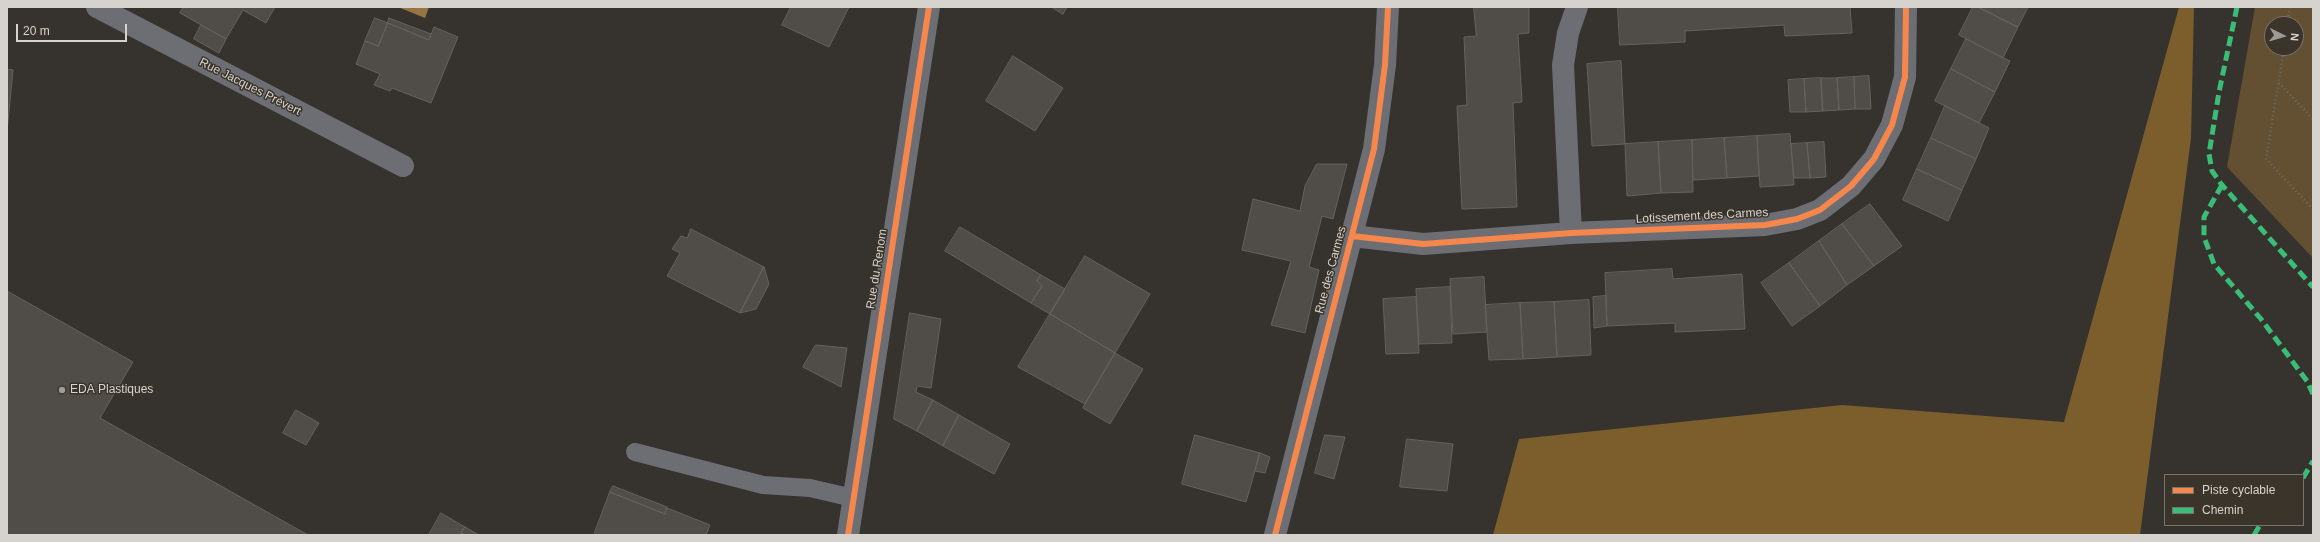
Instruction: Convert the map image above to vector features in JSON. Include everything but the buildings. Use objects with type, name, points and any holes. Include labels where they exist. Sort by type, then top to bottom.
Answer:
[{"type":"street","name":"Rue Jacques Prévert","points":[[97,7],[403,166]]},
{"type":"street","name":"Rue du Renom","points":[[848,535],[929,7]]},
{"type":"street","name":"Rue des Carmes","points":[[1275,535],[1374,149],[1385,65],[1388,7]]},
{"type":"street","points":[[1571,233],[1563,65],[1568,33],[1577,7]]},
{"type":"street","name":"Lotissement des Carmes","points":[[1352,236],[1423,244],[1571,233],[1765,225],[1797,219],[1820,210],[1856,181],[1874,159],[1892,125],[1905,77],[1906,7]]},
{"type":"lane","points":[[635,452],[763,485],[810,488],[853,498]]},
{"type":"path","points":[[2283,56],[2266,159],[2313,209]]},
{"type":"path","points":[[2279,82],[2313,119]]},
{"type":"shaded area","points":[[398,7],[429,7],[425,18]]},
{"type":"shaded area","points":[[2179,7],[2194,7],[2191,138],[2140,535],[1493,535],[1519,439],[1842,405],[2064,422]]},
{"type":"shaded area","points":[[2255,7],[2313,7],[2313,258],[2227,167]]},
{"type":"marked path","points":[[2237,7],[2219,92],[2209,154],[2212,171],[2222,185],[2313,287]]},
{"type":"marked path","points":[[2222,185],[2204,217],[2204,237],[2214,264],[2261,319],[2307,381],[2313,394]]},
{"type":"marked path","points":[[2304,476],[2313,461]]},
{"type":"marked path","points":[[2254,535],[2259,526]]},
{"type":"cycle path","points":[[848,535],[929,7]]},
{"type":"cycle path","points":[[1275,535],[1374,149],[1385,65],[1388,7]]},
{"type":"cycle path","points":[[1352,236],[1423,244],[1571,233],[1765,225],[1797,219],[1820,210],[1851,186],[1874,159],[1892,125],[1905,77],[1906,7]]},
{"type":"place","name":"EDA Plastiques","points":[[62,390]]}]
